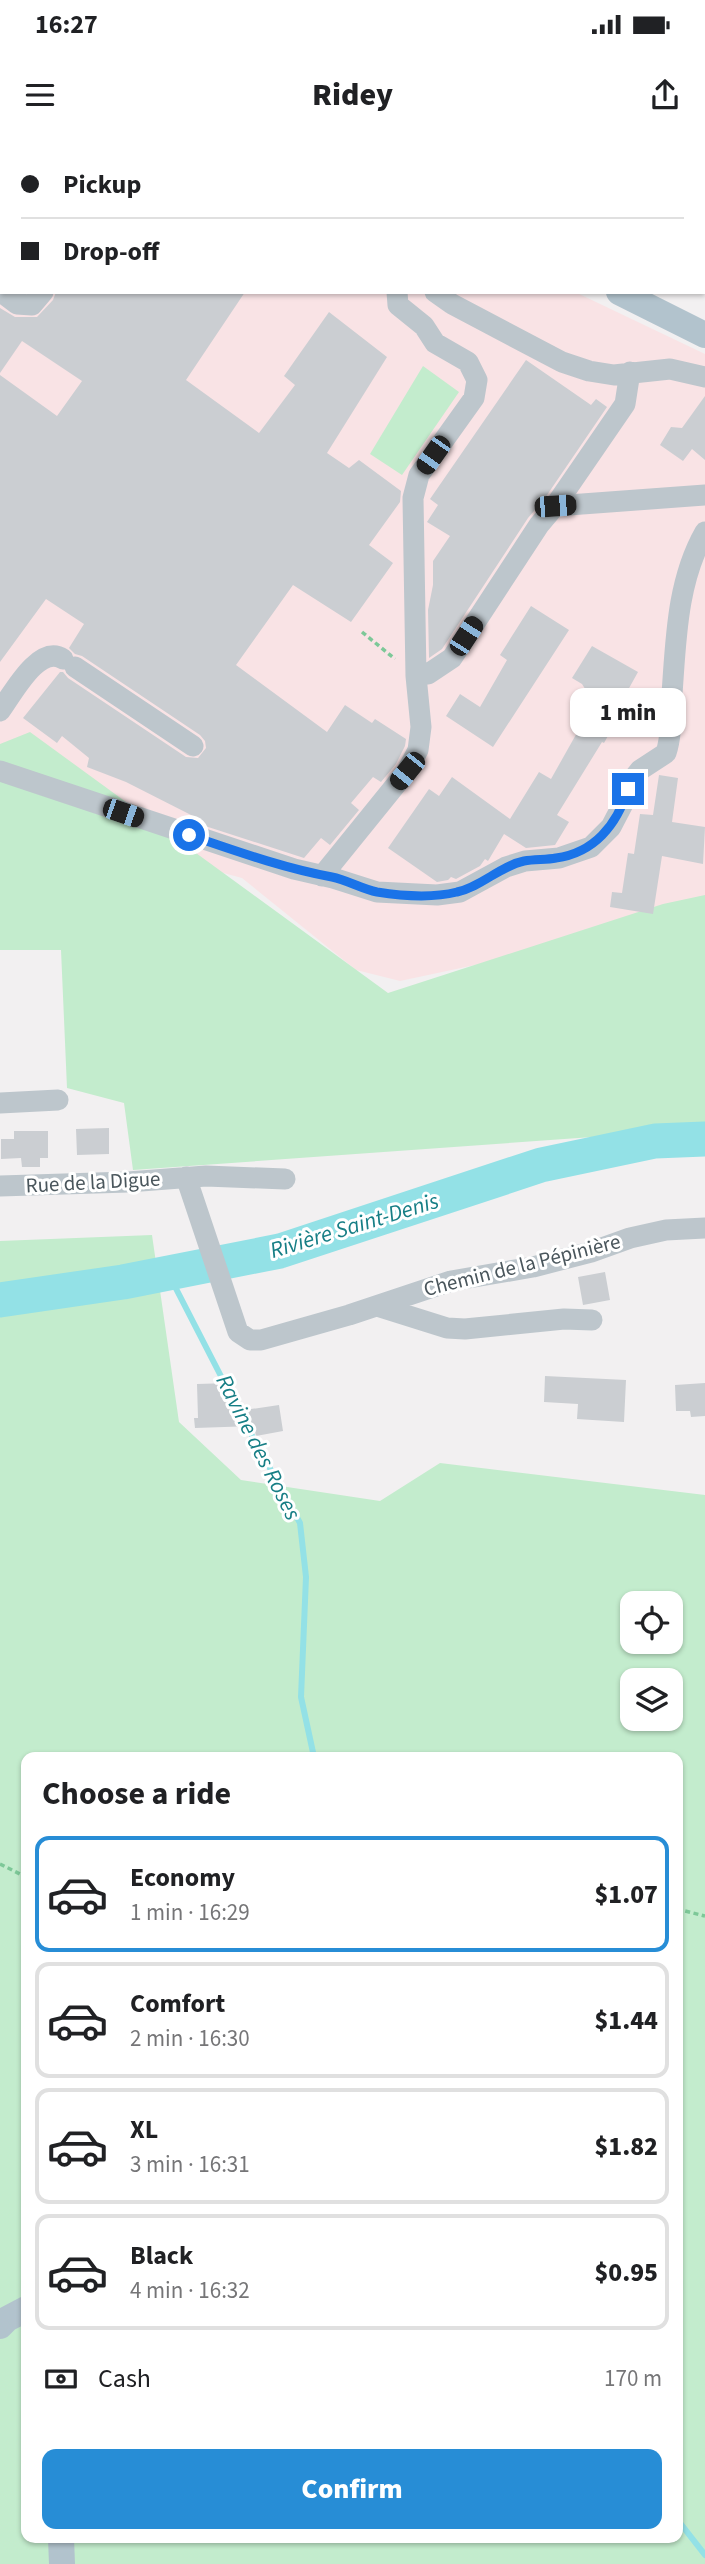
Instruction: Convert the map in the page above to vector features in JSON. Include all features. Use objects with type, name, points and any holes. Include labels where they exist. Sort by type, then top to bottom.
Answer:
[{"type":"main road","points":[[623,294],[705,335]]},
{"type":"main road","points":[[0,2326],[21,2312]]},
{"type":"main road","points":[[61,2543],[62,2564]]},
{"type":"street","points":[[4,294],[17,304],[32,305],[41,294]]},
{"type":"street","points":[[322,876],[407,771],[418,750],[421,727],[416,676],[414,498],[419,475],[474,397],[477,380],[468,362],[436,342],[424,326],[398,305],[397,294]]},
{"type":"street","points":[[438,294],[562,362],[589,372],[614,374],[670,369],[705,377]]},
{"type":"street","points":[[416,676],[428,674],[452,658],[539,525],[625,404],[629,372]]},
{"type":"street","points":[[555,506],[705,495]]},
{"type":"street","points":[[0,771],[211,843],[377,892],[437,895],[460,892],[506,867],[525,861],[559,858],[591,847],[611,827],[632,780],[640,770],[662,757],[667,748],[678,620],[687,573],[705,532]]},
{"type":"street","points":[[0,711],[33,665],[48,655],[57,655],[193,746]]},
{"type":"street","points":[[0,1103],[58,1100]]},
{"type":"street","name":"Rue de la Digue","points":[[0,1186],[285,1179]]},
{"type":"street","name":"Rue de la Digue","points":[[188,1182],[233,1317]]},
{"type":"street","name":"Chemin de la Pépinière","points":[[233,1317],[242,1337],[261,1340],[452,1281],[533,1267],[666,1230],[705,1228]]},
{"type":"street","points":[[377,1306],[447,1328],[465,1329],[564,1319],[592,1320]]},
{"type":"path","points":[[362,632],[416,676]]},
{"type":"path","points":[[0,1864],[21,1874]]},
{"type":"path","points":[[683,1910],[705,1916]]},
{"type":"shaded area","points":[[0,294],[579,294],[705,354],[705,916],[400,981],[356,970],[242,878],[0,813]]},
{"type":"green space","points":[[423,366],[459,392],[402,475],[370,454]]},
{"type":"green space","points":[[30,732],[388,993],[663,904],[705,895],[705,1129],[133,1170],[124,1103],[67,1088],[61,950],[0,950],[0,744]]},
{"type":"green space","points":[[152,1235],[179,1422],[241,1480],[380,1501],[440,1463],[705,1495],[705,2564],[0,2564],[0,1241]]},
{"type":"building","points":[[55,294],[244,294],[186,380],[259,433],[295,385],[284,376],[329,312],[387,357],[327,453],[349,468],[359,460],[401,491],[400,502],[369,545],[393,563],[351,622],[293,585],[236,665],[327,732],[345,705],[372,723],[375,719],[406,739],[396,764],[381,782],[373,777],[351,803],[359,810],[330,845],[321,838],[304,858],[202,825],[193,816],[126,782],[87,767],[89,758],[62,736],[57,743],[23,718],[60,672],[63,672],[186,757],[198,758],[206,748],[200,735],[82,656],[75,654],[69,648],[84,624],[46,599],[0,662],[0,375],[57,416],[82,381],[22,341],[0,373],[0,308],[15,317],[37,317]]},
{"type":"building","points":[[526,360],[591,405],[596,399],[607,407],[545,498],[528,518],[442,649],[429,658],[428,610],[433,585],[433,561],[450,536],[427,522],[438,505],[430,499]]},
{"type":"building","points":[[705,396],[705,460],[692,449],[683,461],[660,445],[671,427],[682,428]]},
{"type":"building","points":[[531,606],[569,630],[493,747],[446,716],[460,694],[480,707],[507,660],[500,655]]},
{"type":"building","points":[[592,646],[638,672],[623,699],[627,702],[604,743],[602,742],[557,815],[569,822],[555,845],[526,848],[504,834],[488,861],[485,859],[480,866],[456,879],[451,877],[437,882],[388,848],[429,789],[439,796],[452,777],[510,819],[539,772],[551,779],[578,731],[571,726],[589,695],[582,684],[572,678]]},
{"type":"building","points":[[659,775],[678,778],[672,822],[705,827],[703,864],[662,856],[653,914],[610,907],[612,892],[622,893],[628,853],[634,854],[640,814],[653,815]]},
{"type":"building","points":[[109,1128],[109,1154],[77,1155],[76,1129]]},
{"type":"building","points":[[14,1131],[48,1131],[48,1158],[40,1158],[40,1167],[22,1167],[21,1158],[1,1159],[1,1139],[14,1139]]},
{"type":"building","points":[[605,1272],[610,1300],[583,1305],[578,1277]]},
{"type":"building","points":[[545,1376],[626,1380],[624,1422],[577,1419],[578,1404],[544,1402]]},
{"type":"building","points":[[230,1383],[231,1412],[279,1405],[283,1431],[256,1436],[254,1426],[195,1428],[194,1418],[198,1418],[197,1384]]},
{"type":"building","points":[[705,1383],[705,1416],[691,1417],[690,1411],[676,1411],[675,1385]]},
{"type":"waterway","name":"Rivière Saint-Denis","points":[[0,1300],[123,1282],[280,1251],[541,1165],[655,1141],[705,1139]]},
{"type":"waterway","name":"Ravine des Roses","points":[[168,1273],[300,1523],[306,1577],[301,1697],[313,1752]]},
{"type":"waterway","name":"Ravine des Roses","points":[[683,2527],[705,2555]]},
{"type":"route","points":[[189,835],[377,892],[437,895],[460,892],[506,867],[525,861],[559,858],[591,847],[611,827],[628,789]]}]
